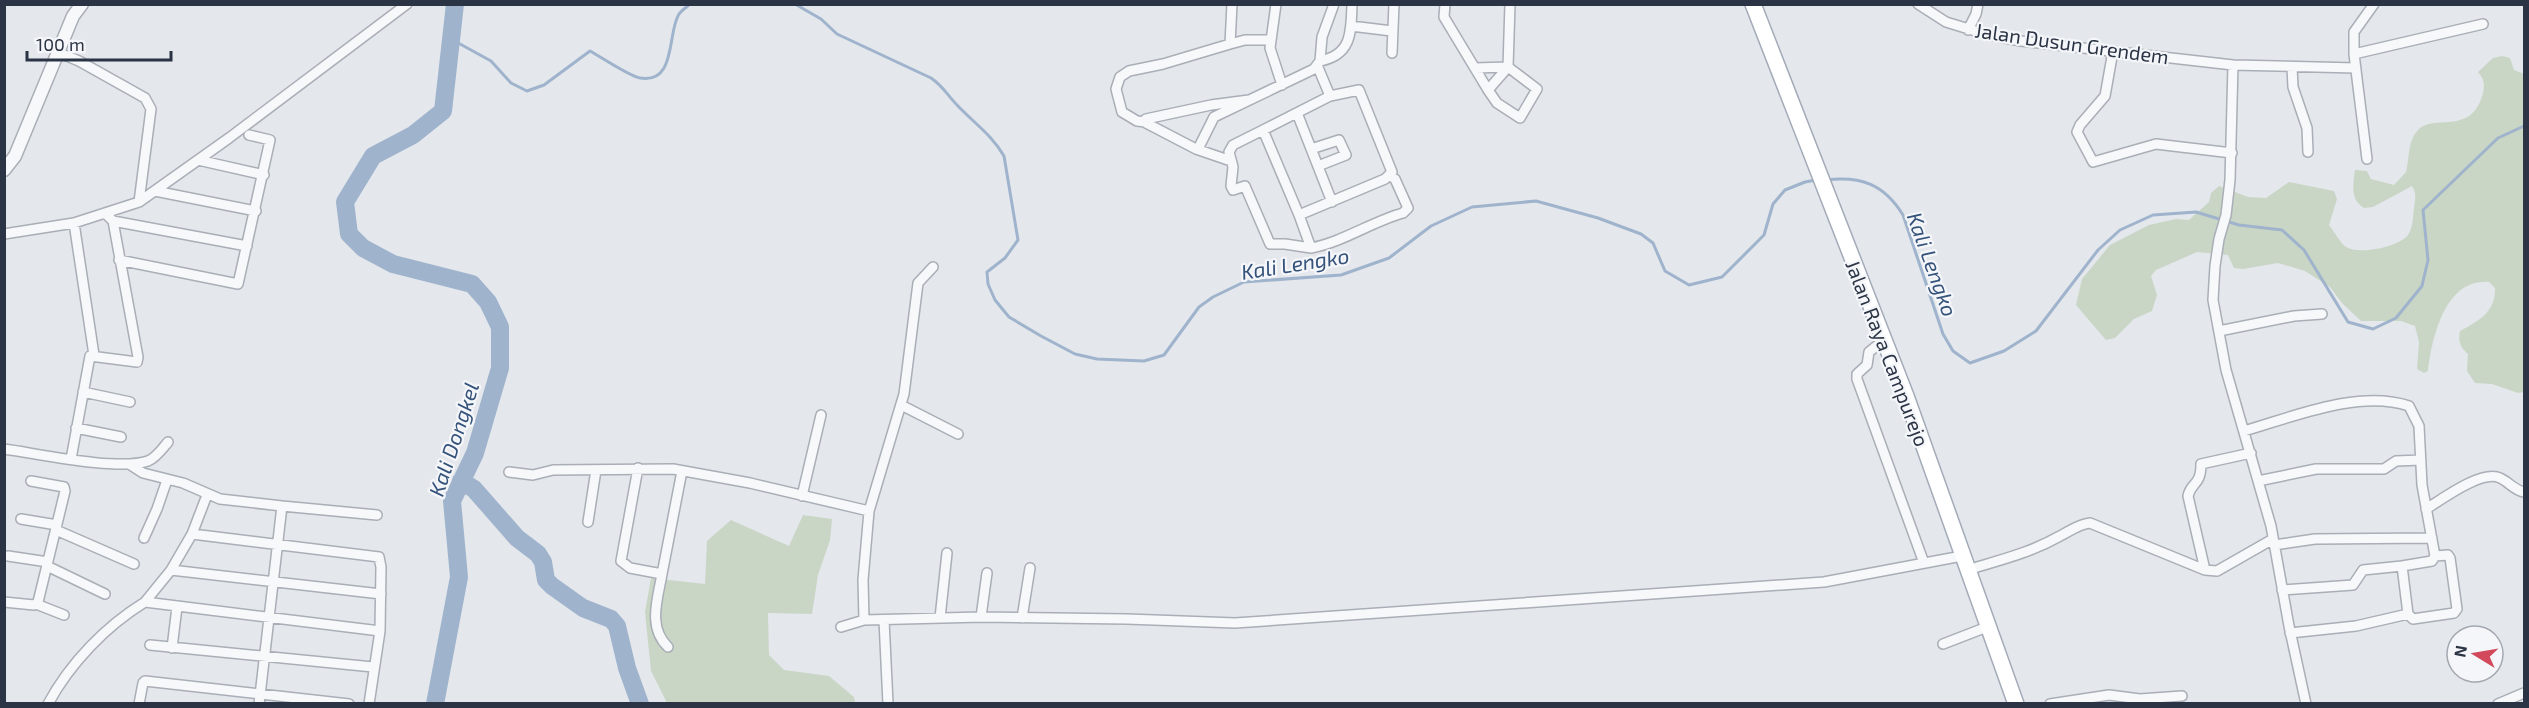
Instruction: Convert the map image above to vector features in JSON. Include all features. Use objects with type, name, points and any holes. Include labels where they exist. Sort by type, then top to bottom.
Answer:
[{"type":"main road","name":"Jalan Raya Campurejo","points":[[1753,4],[1906,396],[2016,704]]},
{"type":"street","points":[[5,170],[15,156],[57,51],[73,16],[82,4]]},
{"type":"street","points":[[4,234],[74,223],[139,202],[407,4]]},
{"type":"street","points":[[1230,44],[1232,4]]},
{"type":"street","points":[[1276,4],[1270,48],[1282,85]]},
{"type":"street","points":[[1274,23],[1282,4]]},
{"type":"street","points":[[1330,96],[1318,63],[1322,37],[1334,4]]},
{"type":"street","points":[[1196,149],[1214,117],[1282,85],[1318,63],[1334,58],[1345,46],[1351,26],[1352,4]]},
{"type":"street","points":[[1392,53],[1394,4]]},
{"type":"street","points":[[1445,4],[1444,18],[1488,90],[1497,102],[1520,118],[1537,89],[1508,67],[1475,68]]},
{"type":"street","points":[[1488,90],[1508,67],[1510,4]]},
{"type":"street","name":"Jalan Dusun Grendem","points":[[1918,4],[1946,22],[1968,30],[2021,41],[2233,65],[2356,68]]},
{"type":"street","points":[[1968,30],[1978,4]]},
{"type":"street","points":[[2367,159],[2354,54],[2354,32],[2374,4]]},
{"type":"street","points":[[2354,54],[2483,24]]},
{"type":"street","points":[[1351,26],[1392,31]]},
{"type":"street","points":[[1232,164],[1196,149],[1122,112],[1116,89],[1120,77],[1128,71],[1163,64],[1245,40],[1271,40]]},
{"type":"street","points":[[57,51],[113,79],[145,98],[149,104],[151,109],[139,202]]},
{"type":"street","points":[[2113,51],[2105,96],[2080,125],[2077,132],[2093,162],[2100,162],[2142,146],[2156,144],[2232,153]]},
{"type":"street","points":[[2233,65],[2232,153],[2226,215],[2215,266],[2213,300],[2226,370],[2273,542],[2306,704]]},
{"type":"street","points":[[2292,67],[2293,87],[2307,128],[2308,152]]},
{"type":"street","points":[[1359,90],[1392,172],[1390,176],[1395,179],[1406,201],[1408,208],[1403,213],[1345,235],[1334,242],[1311,248],[1270,244],[1245,186],[1232,164],[1229,152],[1233,145],[1330,96],[1359,90]]},
{"type":"street","points":[[1146,122],[1146,119],[1249,100]]},
{"type":"street","points":[[1198,108],[1214,117]]},
{"type":"street","points":[[1297,113],[1332,202]]},
{"type":"street","points":[[1263,130],[1311,248]]},
{"type":"street","points":[[119,260],[236,284],[240,282],[270,140],[249,135]]},
{"type":"street","points":[[1311,149],[1339,140],[1346,155],[1318,166]]},
{"type":"street","points":[[198,160],[264,175]]},
{"type":"street","points":[[1299,215],[1390,176]]},
{"type":"street","points":[[155,191],[256,211]]},
{"type":"street","points":[[71,459],[90,356],[136,362],[138,357],[112,221],[105,213]]},
{"type":"street","points":[[112,221],[247,246]]},
{"type":"street","points":[[74,223],[94,355]]},
{"type":"street","points":[[864,620],[864,580],[869,511],[905,388],[918,283],[933,267]]},
{"type":"street","points":[[2219,331],[2294,316],[2322,314]]},
{"type":"street","points":[[1884,340],[1869,352],[1867,365],[1857,374],[1857,379],[1924,563]]},
{"type":"street","points":[[83,392],[130,402]]},
{"type":"street","points":[[2244,431],[2317,410],[2355,403],[2386,401],[2409,406],[2419,426],[2426,509],[2435,556],[2432,561],[2363,570],[2353,585],[2282,591]]},
{"type":"street","points":[[901,405],[958,434]]},
{"type":"street","points":[[802,496],[821,415]]},
{"type":"street","points":[[76,428],[121,437]]},
{"type":"street","points":[[4,450],[129,464],[150,460],[168,442]]},
{"type":"street","points":[[2205,570],[2187,496],[2189,491],[2200,479],[2201,464],[2251,456]]},
{"type":"street","points":[[2258,481],[2316,469],[2384,469],[2396,461],[2421,460]]},
{"type":"street","points":[[129,464],[143,473],[200,489],[207,495],[220,499],[377,515]]},
{"type":"street","points":[[509,472],[533,476],[553,470],[638,468],[682,471],[869,511]]},
{"type":"street","points":[[638,468],[621,562],[630,568],[662,574]]},
{"type":"street","points":[[588,522],[596,470]]},
{"type":"street","points":[[668,646],[660,636],[656,622],[662,574],[682,471]]},
{"type":"street","points":[[2426,509],[2468,483],[2484,477],[2499,478],[2524,492]]},
{"type":"street","points":[[144,538],[157,509],[166,480]]},
{"type":"street","points":[[31,481],[65,488],[36,604]]},
{"type":"street","points":[[48,704],[56,689],[86,652],[102,635],[145,602],[171,570],[192,534],[207,495]]},
{"type":"street","points":[[260,699],[282,506]]},
{"type":"street","points":[[21,519],[56,527],[134,564]]},
{"type":"street","points":[[841,627],[864,620],[981,617],[1235,623],[1824,582],[1924,563],[1965,563],[2020,556],[2085,524],[2099,526],[2205,570],[2217,571],[2273,542],[2315,539],[2432,538]]},
{"type":"street","points":[[192,534],[377,555],[381,567],[380,631],[369,704]]},
{"type":"street","points":[[940,618],[947,553]]},
{"type":"street","points":[[2402,566],[2408,614],[2413,619],[2454,613],[2457,609],[2450,558],[2448,555],[2435,556]]},
{"type":"street","points":[[8,556],[47,564],[105,594]]},
{"type":"street","points":[[1022,618],[1030,568]]},
{"type":"street","points":[[171,570],[381,594]]},
{"type":"street","points":[[981,617],[987,573]]},
{"type":"street","points":[[4,602],[36,604],[64,615]]},
{"type":"street","points":[[145,602],[380,631]]},
{"type":"street","points":[[172,648],[177,607]]},
{"type":"street","points":[[2290,633],[2356,626],[2408,614]]},
{"type":"street","points":[[884,620],[888,704]]},
{"type":"street","points":[[1943,644],[1987,627]]},
{"type":"street","points":[[150,645],[374,668]]},
{"type":"street","points":[[139,704],[145,681],[260,699],[349,704]]},
{"type":"street","points":[[2498,704],[2524,693]]},
{"type":"street","points":[[2050,704],[2109,695],[2139,699],[2182,696]]},
{"type":"green space","points":[[2502,56],[2510,58],[2514,70],[2524,74],[2524,392],[2518,393],[2492,384],[2475,383],[2467,371],[2468,354],[2460,344],[2460,331],[2489,310],[2495,296],[2495,288],[2489,282],[2474,283],[2461,290],[2451,300],[2437,327],[2428,371],[2424,373],[2417,369],[2419,342],[2415,326],[2401,321],[2361,321],[2342,303],[2330,287],[2305,271],[2278,263],[2243,269],[2234,268],[2228,255],[2197,252],[2156,270],[2151,276],[2157,295],[2152,311],[2134,319],[2115,338],[2106,340],[2076,305],[2082,279],[2110,245],[2149,225],[2176,219],[2189,220],[2209,202],[2211,193],[2219,186],[2248,197],[2266,198],[2289,182],[2334,191],[2337,199],[2329,225],[2346,247],[2369,250],[2388,246],[2403,239],[2410,232],[2412,222],[2415,192],[2412,186],[2373,207],[2364,208],[2354,196],[2355,170],[2367,171],[2371,179],[2394,185],[2406,172],[2412,139],[2419,129],[2434,123],[2453,122],[2471,115],[2478,106],[2484,90],[2483,79],[2478,72],[2493,58]]},
{"type":"green space","points":[[803,515],[832,519],[830,540],[818,575],[812,614],[768,613],[769,655],[784,670],[829,676],[854,697],[855,703],[667,703],[651,671],[645,612],[651,578],[705,584],[707,541],[731,520],[789,546]]},
{"type":"waterway","name":"Kali Dongkel","points":[[435,704],[459,577],[452,501],[475,453],[500,368],[500,327],[488,302],[472,284],[393,264],[363,248],[349,234],[345,202],[373,156],[413,135],[443,111],[455,4]]},
{"type":"waterway","name":"Kali Lengko","points":[[451,39],[491,61],[511,83],[527,91],[544,85],[590,51],[635,77],[652,78],[660,73],[665,65],[675,22],[679,14],[690,4]]},
{"type":"waterway","name":"Kali Lengko","points":[[795,4],[821,19],[837,34],[931,78],[994,142],[1004,156],[1018,240],[1005,258],[987,272],[988,284],[995,300],[1009,317],[1041,336],[1075,354],[1097,359],[1144,361],[1164,355],[1199,307],[1213,297],[1244,282],[1341,275],[1389,258],[1431,226],[1472,207],[1536,201],[1598,218],[1641,234],[1653,243],[1665,271],[1689,285],[1722,277],[1764,235],[1773,204],[1785,190],[1816,180]]},
{"type":"waterway","name":"Kali Lengko","points":[[1826,180],[1850,179],[1870,184],[1880,189],[1896,204],[1903,215],[1943,334],[1953,351],[1970,363],[2004,351],[2036,331],[2098,250],[2120,230],[2153,215],[2196,212],[2239,225],[2282,230],[2304,250],[2348,322],[2373,329],[2396,318],[2422,286],[2428,260],[2423,210],[2498,138],[2524,126]]},
{"type":"waterway","points":[[461,481],[474,489],[517,538],[538,554],[543,562],[546,580],[552,586],[583,608],[611,619],[617,626],[627,668],[640,704]]}]
